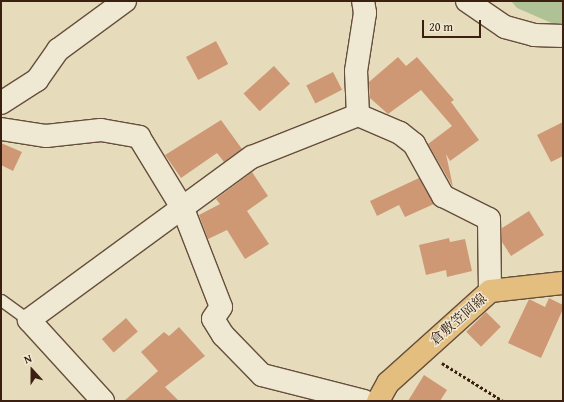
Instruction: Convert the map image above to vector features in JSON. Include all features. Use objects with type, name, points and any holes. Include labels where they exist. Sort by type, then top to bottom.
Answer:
[{"type":"main road","name":"倉敷笠岡線","points":[[378,401],[388,383],[490,291],[563,283]]},
{"type":"street","points":[[1,104],[37,80],[58,50],[125,1]]},
{"type":"street","points":[[358,115],[356,71],[365,13],[363,1]]},
{"type":"street","points":[[467,1],[505,26],[534,35],[563,36]]},
{"type":"street","points":[[103,401],[29,320],[80,279],[183,209],[252,157],[358,115],[400,133],[414,144],[443,196],[489,219],[490,291]]},
{"type":"street","points":[[1,129],[46,136],[101,130],[139,137],[183,209],[221,307],[213,319],[223,335],[262,375],[364,401]]},
{"type":"lane","points":[[1,300],[29,320]]},
{"type":"path","points":[[422,352],[503,401]]},
{"type":"green space","points":[[511,1],[563,1],[563,28],[517,8]]},
{"type":"building","points":[[216,41],[228,64],[198,80],[186,57]]},
{"type":"building","points":[[398,57],[406,66],[417,57],[454,100],[451,102],[479,140],[450,161],[446,154],[453,187],[428,144],[452,126],[421,90],[388,114],[370,98],[369,82]]},
{"type":"building","points":[[274,66],[290,84],[260,111],[244,93]]},
{"type":"building","points":[[333,72],[342,90],[315,103],[306,86]]},
{"type":"building","points":[[221,120],[242,149],[224,162],[217,153],[181,178],[165,155]]},
{"type":"building","points":[[563,122],[563,156],[551,162],[537,135]]},
{"type":"building","points":[[1,143],[22,152],[13,171],[1,165]]},
{"type":"building","points":[[252,172],[268,196],[247,211],[269,244],[245,259],[227,230],[208,239],[199,215],[220,204],[216,199]]},
{"type":"building","points":[[419,178],[434,204],[405,217],[399,205],[377,216],[370,201]]},
{"type":"building","points":[[529,211],[544,235],[511,256],[502,242],[502,228]]},
{"type":"building","points":[[449,238],[450,242],[465,239],[472,271],[447,277],[446,270],[426,275],[419,245]]},
{"type":"building","points":[[549,298],[563,305],[563,309],[541,358],[508,343],[529,299],[545,307]]},
{"type":"building","points":[[486,312],[501,327],[481,347],[466,332]]},
{"type":"building","points":[[126,318],[138,332],[114,353],[102,339]]},
{"type":"building","points":[[179,327],[205,356],[165,387],[179,401],[124,401],[158,371],[141,352],[164,332],[169,336]]},
{"type":"building","points":[[424,375],[447,390],[440,401],[408,401]]}]
